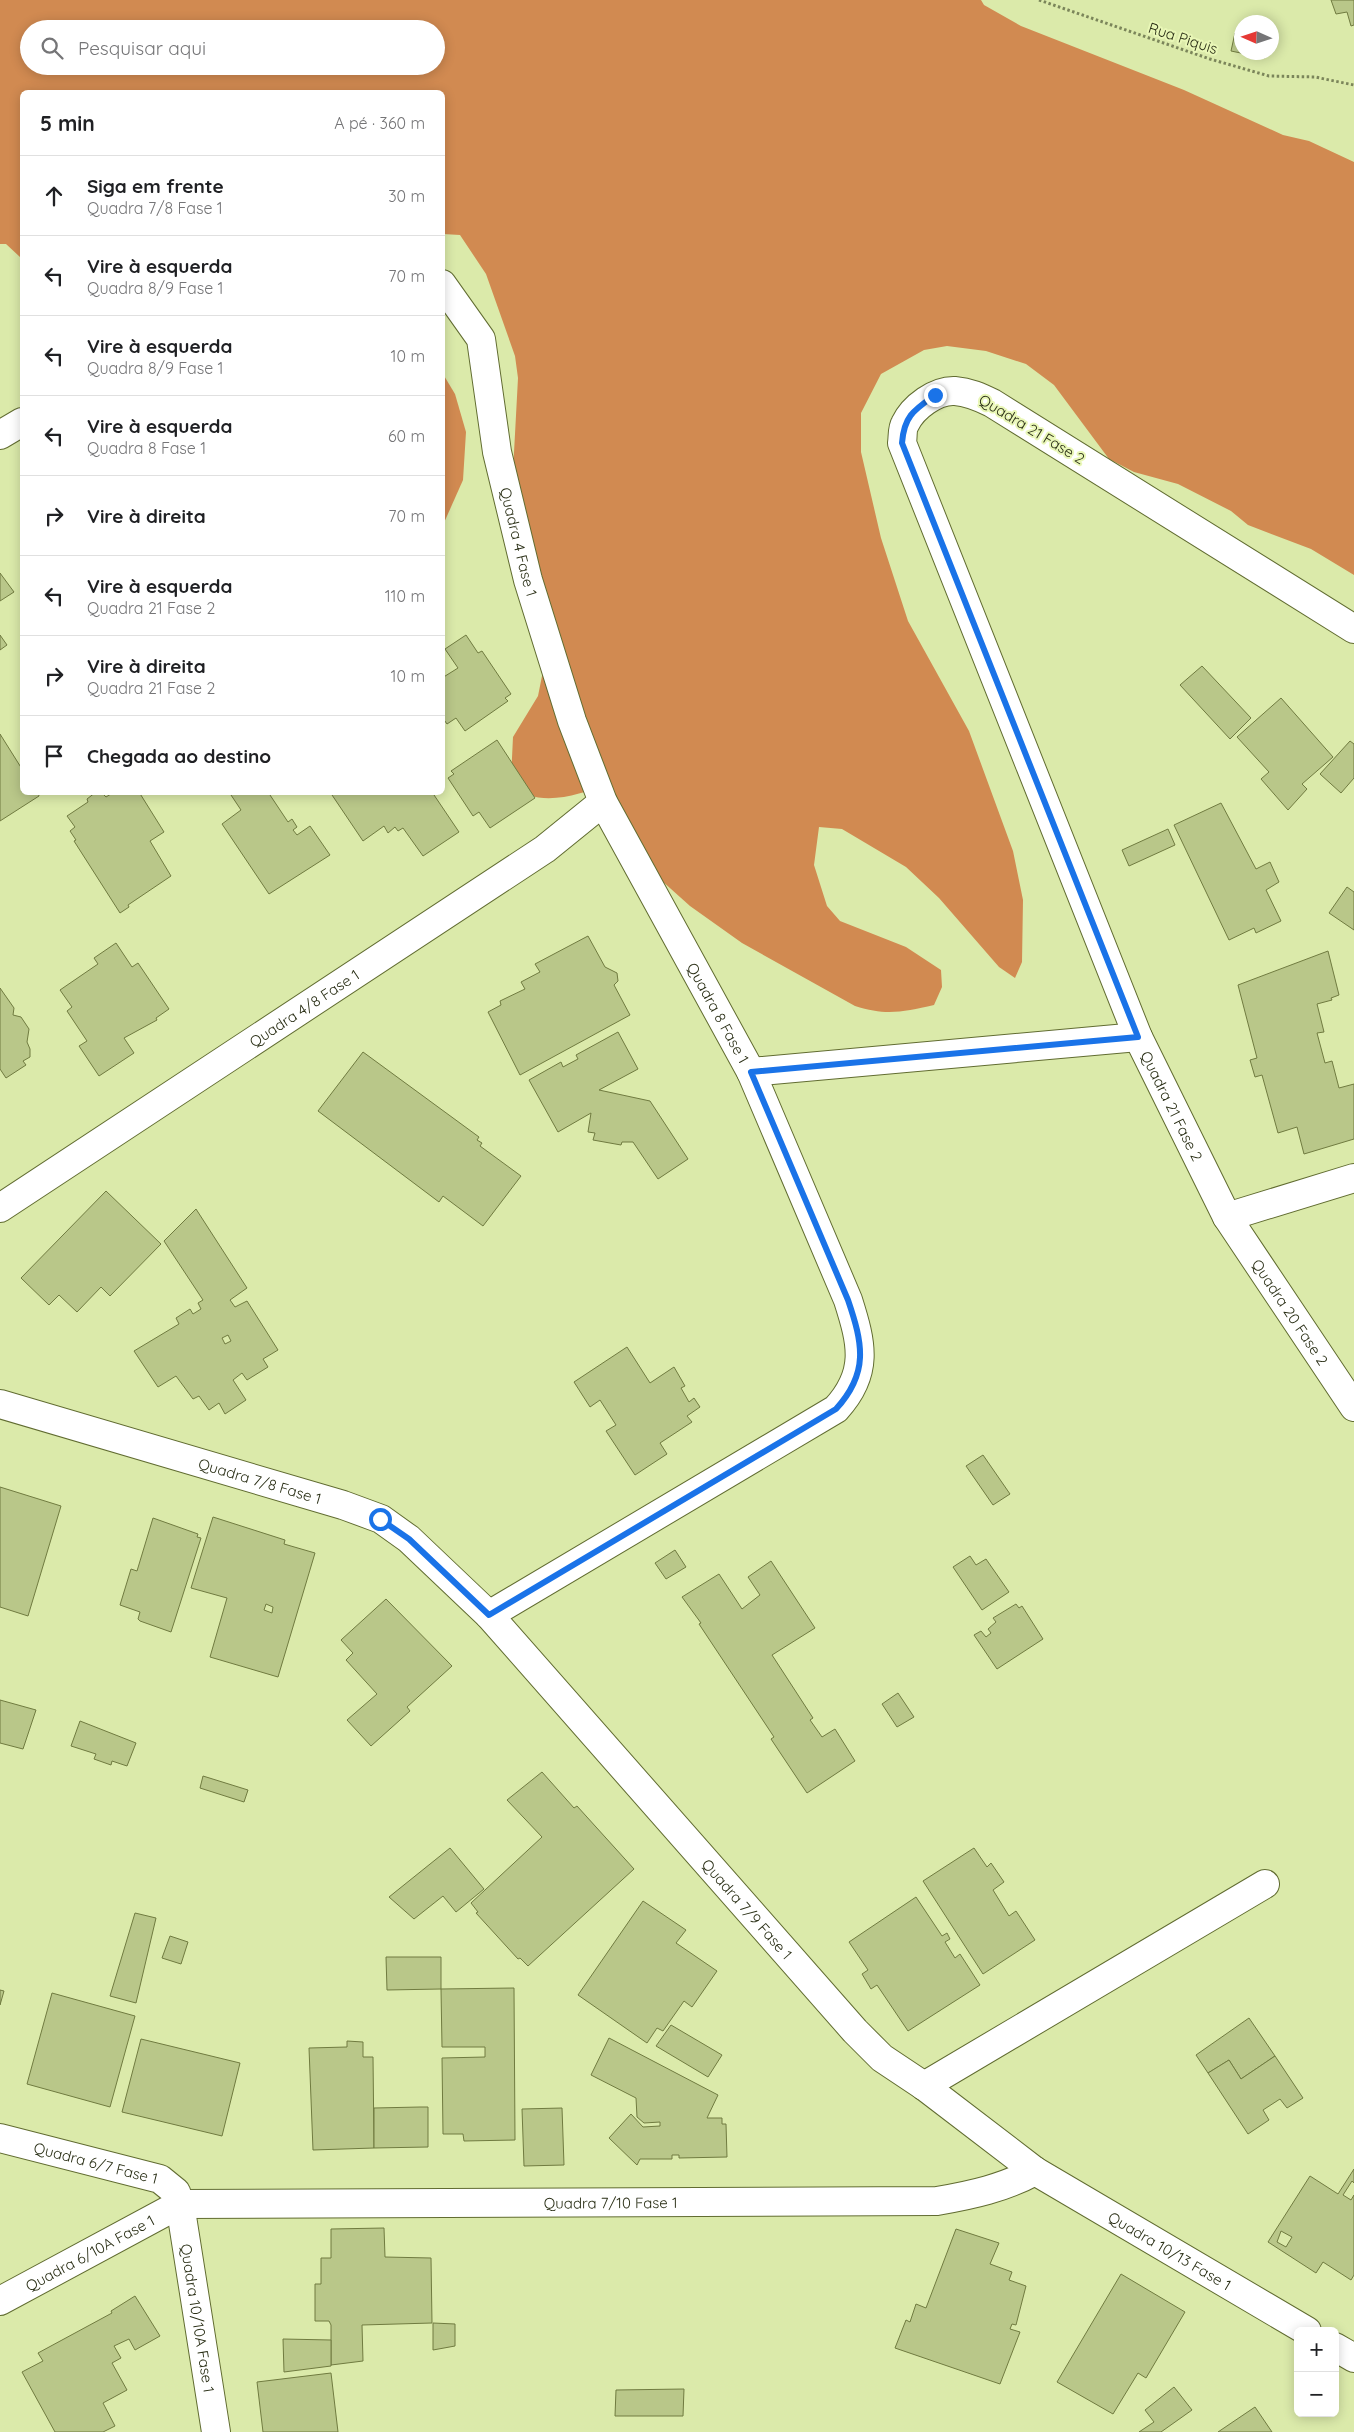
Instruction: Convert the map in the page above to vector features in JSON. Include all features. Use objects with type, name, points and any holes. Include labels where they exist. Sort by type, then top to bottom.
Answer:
[{"type":"street","name":"Quadra 4 Fase 1","points":[[445,288],[481,339],[497,452],[528,580],[572,721],[602,802]]},
{"type":"street","name":"Quadra 21 Fase 2","points":[[1227,1217],[1138,1037],[902,443],[904,425],[918,407],[935,395],[953,391],[973,394],[1009,414],[1354,630]]},
{"type":"street","points":[[0,435],[20,423]]},
{"type":"street","name":"Quadra 8 Fase 1","points":[[489,1615],[836,1409],[849,1395],[860,1372],[860,1336],[848,1300],[751,1072],[602,802]]},
{"type":"street","name":"Quadra 4/8 Fase 1","points":[[0,1208],[545,850],[602,802]]},
{"type":"street","points":[[751,1072],[1138,1037]]},
{"type":"street","points":[[1227,1217],[1354,1178]]},
{"type":"street","name":"Quadra 20 Fase 2","points":[[1227,1217],[1354,1407]]},
{"type":"street","name":"Quadra 7/8 Fase 1","points":[[0,1404],[344,1505],[380,1519],[409,1539],[489,1615]]},
{"type":"street","name":"Quadra 7/9 Fase 1","points":[[489,1615],[855,2031],[882,2058],[924,2086],[1035,2171]]},
{"type":"street","points":[[924,2086],[1265,1884]]},
{"type":"street","name":"Quadra 6/7 Fase 1","points":[[0,2138],[160,2179],[176,2192],[180,2204]]},
{"type":"street","name":"Quadra 7/10 Fase 1","points":[[180,2204],[937,2201],[983,2193],[1016,2182],[1035,2171]]},
{"type":"street","name":"Quadra 10/13 Fase 1","points":[[1035,2171],[1300,2327]]},
{"type":"street","name":"Quadra 6/10A Fase 1","points":[[0,2301],[180,2204]]},
{"type":"street","name":"Quadra 10/10A Fase 1","points":[[180,2204],[216,2432]]},
{"type":"street","points":[[1339,2349],[1354,2358]]},
{"type":"path","name":"Rua Piquis","points":[[1039,0],[1210,60],[1269,76],[1315,77],[1354,85]]},
{"type":"shaded area","points":[[0,0],[981,0],[984,5],[1021,26],[1184,90],[1283,135],[1309,141],[1354,162],[1354,575],[1311,549],[1248,525],[1231,511],[1178,484],[1134,472],[1109,459],[1054,385],[1026,364],[986,351],[947,346],[924,350],[881,374],[861,413],[861,452],[881,538],[908,621],[969,731],[1013,851],[1023,900],[1022,962],[1015,978],[999,967],[939,898],[906,867],[842,829],[819,827],[814,865],[827,906],[840,921],[906,947],[941,970],[942,987],[934,1005],[894,1012],[866,1009],[855,1006],[742,943],[690,906],[623,846],[608,785],[579,794],[548,798],[526,794],[511,779],[513,737],[538,696],[542,676],[545,630],[512,490],[518,378],[515,356],[486,274],[460,235],[445,234],[445,90],[20,90],[20,257],[6,244],[0,244]]},
{"type":"shaded area","points":[[445,377],[455,394],[466,432],[463,480],[445,520]]},
{"type":"building","points":[[1331,0],[1354,0],[1354,25],[1351,26],[1347,12],[1336,14]]},
{"type":"building","points":[[1234,38],[1234,52],[1231,51]]},
{"type":"building","points":[[0,573],[14,592],[0,601]]},
{"type":"building","points":[[0,635],[7,645],[0,650]]},
{"type":"building","points":[[466,635],[478,653],[482,651],[511,694],[505,698],[508,701],[465,731],[456,718],[447,724],[445,721],[445,676],[458,668],[445,649]]},
{"type":"building","points":[[1202,666],[1251,718],[1230,739],[1180,685]]},
{"type":"building","points":[[1281,698],[1333,757],[1302,784],[1307,789],[1288,810],[1261,779],[1269,772],[1237,737]]},
{"type":"building","points":[[0,734],[20,766],[20,795],[39,796],[0,821]]},
{"type":"building","points":[[497,740],[535,798],[490,828],[479,812],[473,816],[448,778],[454,774],[451,771]]},
{"type":"building","points":[[1350,741],[1354,744],[1354,778],[1341,793],[1320,774]]},
{"type":"building","points":[[92,795],[104,795],[106,797],[109,795],[141,795],[164,832],[150,841],[171,876],[128,905],[129,907],[120,913],[74,841],[76,840],[70,831],[75,827],[67,816],[88,802],[87,799]]},
{"type":"building","points":[[231,795],[270,795],[288,822],[292,819],[297,827],[293,830],[297,835],[310,826],[330,855],[269,894],[222,824],[241,810]]},
{"type":"building","points":[[332,795],[434,795],[459,832],[423,856],[403,828],[398,831],[395,827],[388,833],[384,826],[363,841]]},
{"type":"building","points":[[1221,803],[1256,869],[1270,862],[1279,882],[1266,890],[1281,921],[1256,933],[1254,928],[1229,940],[1174,825]]},
{"type":"building","points":[[1168,829],[1175,845],[1129,866],[1122,850]]},
{"type":"building","points":[[1347,887],[1354,892],[1354,930],[1329,913]]},
{"type":"building","points":[[588,936],[605,967],[617,973],[618,981],[614,985],[630,1015],[520,1075],[488,1012],[501,1005],[500,1001],[525,989],[521,982],[540,972],[535,964]]},
{"type":"building","points":[[116,943],[132,967],[138,963],[169,1009],[156,1018],[157,1020],[124,1038],[134,1053],[99,1076],[79,1046],[87,1041],[67,1011],[72,1007],[60,990],[98,964],[94,958]]},
{"type":"building","points":[[1328,951],[1339,995],[1331,998],[1332,1000],[1317,1004],[1324,1032],[1317,1033],[1325,1063],[1332,1061],[1339,1088],[1354,1084],[1354,1139],[1304,1154],[1297,1127],[1278,1133],[1262,1075],[1255,1077],[1250,1060],[1257,1058],[1238,985]]},
{"type":"building","points":[[0,988],[14,1008],[13,1015],[21,1017],[29,1029],[27,1042],[30,1049],[30,1057],[23,1061],[26,1065],[6,1078],[0,1069]]},
{"type":"building","points":[[618,1032],[638,1069],[599,1090],[650,1101],[688,1159],[658,1179],[633,1142],[622,1142],[621,1145],[593,1140],[595,1133],[588,1132],[591,1113],[558,1132],[529,1080],[561,1062],[563,1067],[578,1059],[576,1055]]},
{"type":"building","points":[[363,1052],[479,1137],[477,1140],[482,1143],[480,1146],[521,1176],[483,1226],[443,1196],[439,1202],[318,1111]]},
{"type":"building","points":[[106,1191],[161,1244],[110,1296],[101,1287],[77,1312],[59,1295],[49,1305],[21,1278]]},
{"type":"building","points":[[196,1209],[247,1288],[230,1300],[235,1307],[247,1301],[278,1350],[263,1359],[268,1367],[247,1380],[242,1373],[233,1380],[246,1400],[225,1414],[219,1403],[209,1410],[199,1396],[193,1399],[176,1376],[158,1387],[134,1351],[179,1324],[176,1318],[190,1309],[193,1314],[201,1309],[198,1303],[203,1300],[164,1241]],"holes":[[[228,1335],[231,1341],[225,1344],[222,1338]]]},
{"type":"building","points":[[627,1347],[650,1383],[674,1367],[685,1386],[681,1388],[689,1402],[694,1398],[700,1407],[687,1416],[692,1422],[660,1443],[667,1454],[635,1475],[606,1431],[616,1425],[600,1400],[590,1407],[574,1382]]},
{"type":"building","points":[[983,1455],[1010,1494],[993,1505],[966,1466]]},
{"type":"building","points":[[0,1487],[61,1506],[28,1616],[0,1607]]},
{"type":"building","points":[[213,1517],[285,1540],[284,1544],[315,1553],[278,1677],[210,1657],[227,1598],[191,1588]],"holes":[[[266,1604],[273,1607],[272,1613],[264,1610]]]},
{"type":"building","points":[[153,1518],[198,1534],[197,1537],[201,1538],[171,1632],[140,1621],[138,1619],[140,1612],[120,1605],[131,1569],[137,1571]]},
{"type":"building","points":[[675,1550],[686,1567],[666,1579],[655,1563]]},
{"type":"building","points":[[970,1556],[976,1565],[986,1559],[1009,1592],[982,1610],[953,1567]]},
{"type":"building","points":[[771,1561],[815,1628],[772,1655],[813,1718],[810,1720],[822,1737],[835,1729],[855,1761],[807,1793],[771,1739],[774,1737],[699,1624],[701,1623],[682,1597],[719,1574],[742,1609],[760,1595],[748,1577]]},
{"type":"building","points":[[386,1599],[452,1666],[407,1707],[410,1711],[371,1746],[347,1720],[377,1694],[346,1660],[353,1653],[341,1640]]},
{"type":"building","points":[[1016,1604],[1019,1608],[1022,1606],[1043,1639],[997,1669],[974,1635],[981,1631],[986,1637],[991,1633],[988,1629],[996,1622],[993,1618]]},
{"type":"building","points":[[898,1693],[914,1717],[897,1727],[882,1704]]},
{"type":"building","points":[[0,1700],[36,1710],[23,1749],[0,1743]]},
{"type":"building","points":[[80,1721],[136,1743],[127,1766],[112,1761],[111,1765],[94,1759],[96,1754],[71,1746]]},
{"type":"building","points":[[542,1772],[574,1808],[577,1806],[634,1869],[528,1966],[520,1958],[518,1959],[476,1913],[478,1912],[471,1903],[542,1837],[507,1800]]},
{"type":"building","points":[[203,1776],[248,1790],[244,1802],[200,1788]]},
{"type":"building","points":[[450,1848],[484,1889],[456,1912],[443,1896],[414,1919],[389,1897]]},
{"type":"building","points":[[974,1848],[987,1867],[991,1863],[1004,1882],[993,1890],[1009,1916],[1016,1911],[1035,1940],[983,1974],[923,1881]]},
{"type":"building","points":[[916,1897],[942,1936],[947,1933],[950,1939],[945,1942],[955,1958],[960,1954],[980,1985],[908,2031],[877,1985],[871,1989],[862,1974],[868,1970],[849,1942]]},
{"type":"building","points":[[643,1901],[686,1930],[676,1943],[717,1971],[692,2007],[684,2001],[663,2031],[657,2028],[647,2043],[578,1995]]},
{"type":"building","points":[[135,1913],[156,1918],[136,2003],[110,1996]]},
{"type":"building","points":[[170,1936],[188,1942],[181,1964],[162,1958]]},
{"type":"building","points":[[386,1957],[441,1957],[441,1989],[387,1990]]},
{"type":"building","points":[[514,1988],[515,2140],[464,2141],[463,2134],[443,2134],[442,2058],[485,2057],[485,2047],[442,2047],[441,1989]]},
{"type":"building","points":[[0,1990],[4,1991],[0,2005]]},
{"type":"building","points":[[52,1993],[135,2016],[110,2107],[27,2084]]},
{"type":"building","points":[[1249,2018],[1275,2056],[1241,2079],[1229,2060],[1208,2073],[1196,2055]]},
{"type":"building","points":[[671,2025],[722,2055],[708,2077],[656,2046]]},
{"type":"building","points":[[609,2038],[718,2095],[707,2118],[722,2118],[722,2124],[726,2124],[727,2157],[679,2158],[679,2155],[672,2155],[672,2159],[640,2159],[637,2165],[609,2138],[631,2114],[643,2127],[660,2126],[660,2122],[644,2123],[637,2117],[636,2098],[591,2075]]},
{"type":"building","points":[[141,2039],[240,2063],[222,2136],[122,2112]]},
{"type":"building","points":[[347,2041],[363,2042],[363,2057],[373,2057],[374,2148],[313,2150],[309,2048],[347,2047]]},
{"type":"building","points":[[1275,2056],[1303,2098],[1287,2108],[1280,2099],[1263,2110],[1269,2120],[1248,2134],[1208,2073],[1229,2060],[1241,2079]]},
{"type":"building","points":[[428,2107],[428,2147],[374,2148],[374,2108]]},
{"type":"building","points":[[562,2108],[564,2165],[524,2166],[522,2109]]},
{"type":"building","points":[[1354,2169],[1354,2183],[1352,2181],[1343,2195],[1351,2200],[1354,2195],[1354,2275],[1351,2280],[1323,2262],[1316,2273],[1268,2242],[1310,2176],[1338,2194]],"holes":[[[1281,2231],[1292,2237],[1286,2247],[1277,2242]]]},
{"type":"building","points":[[384,2228],[385,2257],[431,2258],[432,2323],[362,2325],[363,2361],[331,2365],[331,2325],[329,2321],[315,2321],[315,2284],[321,2284],[321,2258],[331,2258],[331,2229]]},
{"type":"building","points":[[956,2229],[999,2243],[990,2264],[1012,2272],[1009,2280],[1026,2286],[1016,2325],[1012,2324],[1010,2329],[1020,2332],[1000,2384],[895,2348],[906,2320],[910,2322],[916,2304],[926,2308]]},
{"type":"building","points":[[1121,2274],[1185,2312],[1146,2378],[1138,2373],[1113,2414],[1057,2382]]},
{"type":"building","points":[[135,2296],[160,2336],[135,2350],[129,2339],[114,2346],[121,2358],[112,2363],[127,2390],[103,2403],[115,2426],[103,2432],[55,2432],[22,2372],[43,2361],[38,2353],[112,2313],[111,2311]]},
{"type":"building","points":[[433,2323],[455,2324],[455,2346],[433,2350]]},
{"type":"building","points":[[283,2339],[331,2340],[331,2366],[284,2372]]},
{"type":"building","points":[[331,2373],[338,2432],[263,2432],[257,2382]]},
{"type":"building","points":[[1174,2387],[1192,2410],[1161,2432],[1139,2432],[1154,2422],[1145,2410]]},
{"type":"building","points":[[684,2389],[683,2416],[615,2416],[616,2390]]},
{"type":"building","points":[[1255,2407],[1272,2432],[1218,2432]]},
{"type":"route","points":[[380,1519],[409,1539],[489,1615],[836,1409],[849,1395],[860,1372],[860,1336],[848,1300],[751,1072],[1138,1037],[902,443],[904,425],[918,407],[935,395]]}]
